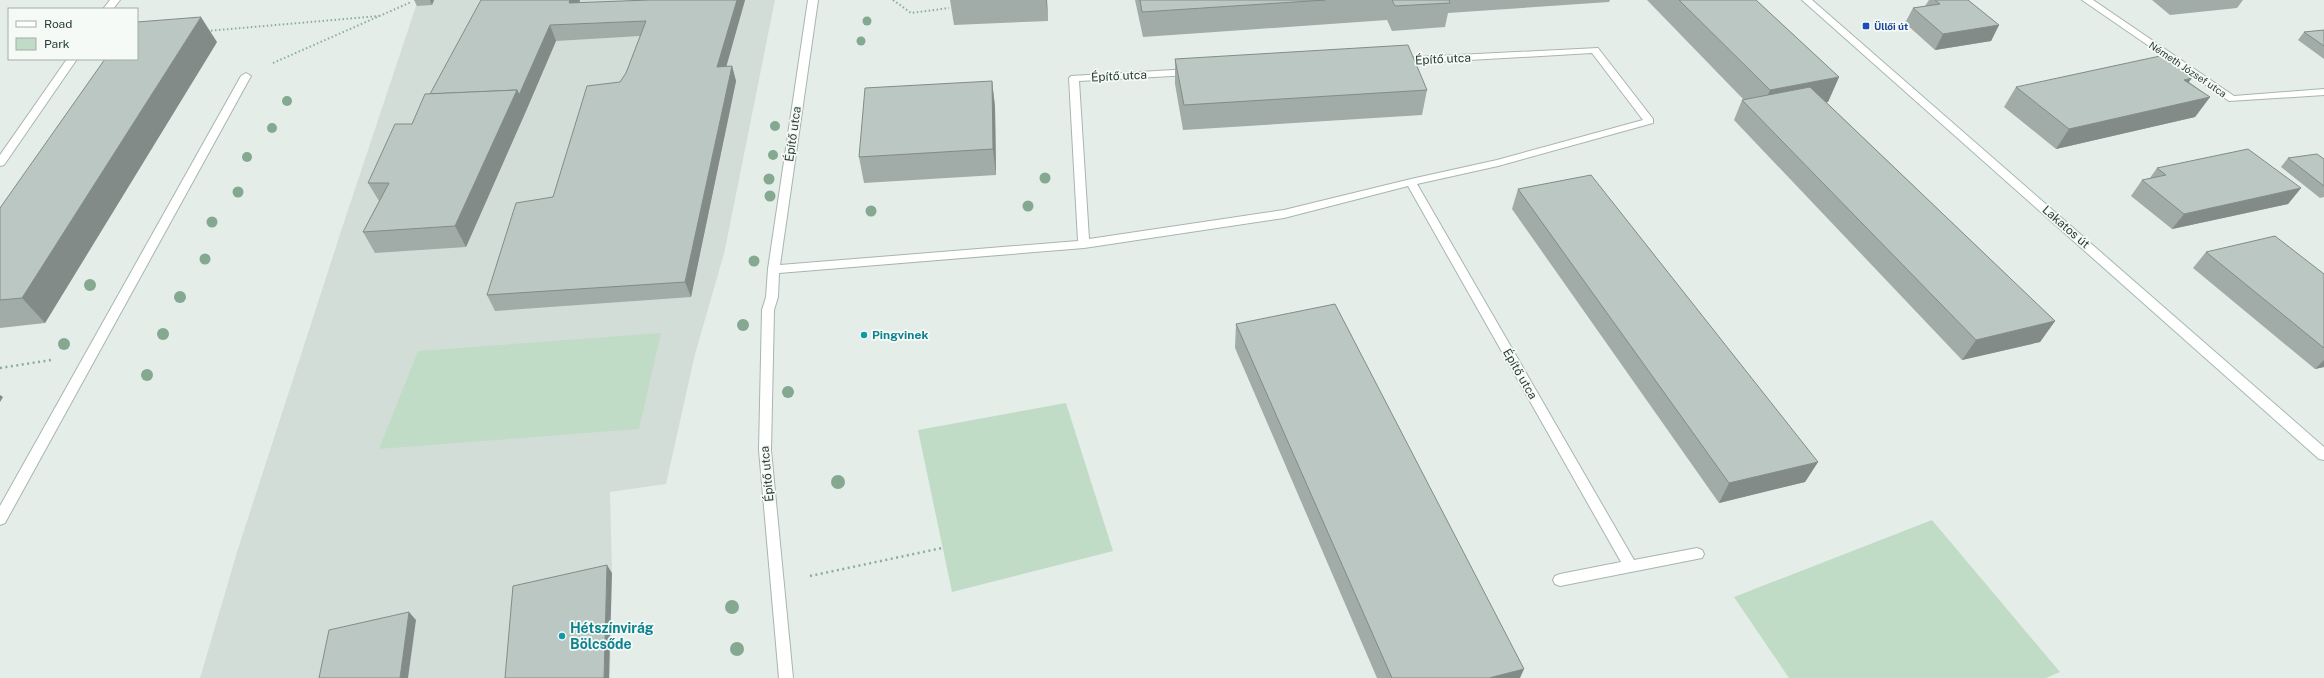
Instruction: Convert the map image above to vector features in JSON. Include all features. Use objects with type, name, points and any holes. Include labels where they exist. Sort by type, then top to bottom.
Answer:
[{"type":"street","points":[[109,8],[115,0]]},
{"type":"street","name":"Építő utca","points":[[786,678],[778,582],[764,450],[768,317],[813,0]]},
{"type":"street","name":"Lakatos út","points":[[1807,0],[2324,455]]},
{"type":"street","name":"Németh József utca","points":[[2087,0],[2232,99],[2324,92]]},
{"type":"street","name":"Építő utca","points":[[774,269],[1084,244],[1284,214],[1411,182],[1498,163],[1649,121],[1595,50],[1390,61]]},
{"type":"street","points":[[0,163],[71,60]]},
{"type":"street","name":"Építő utca","points":[[1084,244],[1074,78],[1201,72]]},
{"type":"street","points":[[0,519],[246,76]]},
{"type":"street","name":"Építő utca","points":[[1411,182],[1630,566]]},
{"type":"street","points":[[1560,580],[1697,554]]},
{"type":"path","points":[[246,76],[409,3],[410,0]]},
{"type":"path","points":[[893,0],[911,13],[949,8]]},
{"type":"path","points":[[199,31],[379,16]]},
{"type":"path","points":[[0,368],[58,359]]},
{"type":"path","points":[[778,582],[942,548]]},
{"type":"shaded area","points":[[418,0],[775,0],[724,254],[695,354],[666,484],[610,492],[612,573],[610,678],[200,678],[237,552]]},
{"type":"green space","points":[[661,333],[639,429],[379,449],[418,351]]},
{"type":"green space","points":[[1066,403],[1113,551],[952,592],[918,430]]},
{"type":"green space","points":[[1932,520],[2060,672],[2046,678],[1789,678],[1734,597]]},
{"type":"building","points":[[481,0],[570,0],[569,3],[649,0],[737,0],[717,67],[732,66],[685,282],[487,295],[516,203],[553,197],[587,86],[620,82],[626,73],[646,21],[550,25],[519,95],[517,90],[430,94]]},
{"type":"building","points":[[1140,0],[1325,0],[1142,12]]},
{"type":"building","points":[[1392,0],[1449,0],[1450,3],[1395,6]]},
{"type":"building","points":[[1679,0],[1756,0],[1839,77],[1770,90]]},
{"type":"building","points":[[1935,0],[1968,0],[1999,25],[1943,34],[1913,8],[1940,4]]},
{"type":"building","points":[[201,17],[22,298],[0,300],[0,208],[104,60],[138,60],[138,22]]},
{"type":"building","points":[[2324,30],[2324,46],[2304,32]]},
{"type":"building","points":[[1408,45],[1427,90],[1184,105],[1175,59]]},
{"type":"building","points":[[2160,56],[2192,78],[2184,80],[2210,97],[2069,129],[2016,87]]},
{"type":"building","points":[[992,81],[993,149],[859,157],[865,88]]},
{"type":"building","points":[[1810,87],[2055,321],[1976,340],[1742,100]]},
{"type":"building","points":[[517,90],[455,226],[363,232],[389,183],[368,183],[395,124],[412,124],[425,94]]},
{"type":"building","points":[[2248,149],[2301,188],[2184,214],[2142,180],[2166,175],[2157,168]]},
{"type":"building","points":[[2317,154],[2324,159],[2324,186],[2288,158]]},
{"type":"building","points":[[1591,175],[1818,462],[1729,483],[1518,189]]},
{"type":"building","points":[[2275,236],[2324,274],[2324,348],[2206,252]]},
{"type":"building","points":[[1335,304],[1524,669],[1489,678],[1392,678],[1236,324]]},
{"type":"building","name":"Hétszínvirág Bölcsőde","points":[[607,565],[604,678],[505,678],[513,586]]},
{"type":"building","points":[[409,612],[400,678],[319,678],[329,630]]},
{"type":"place","name":"Üllői út","points":[[1866,26]]},
{"type":"place","name":"Pingvinek","points":[[864,335]]},
{"type":"place","name":"Hétszínvirág Bölcsőde","points":[[562,636]]}]
